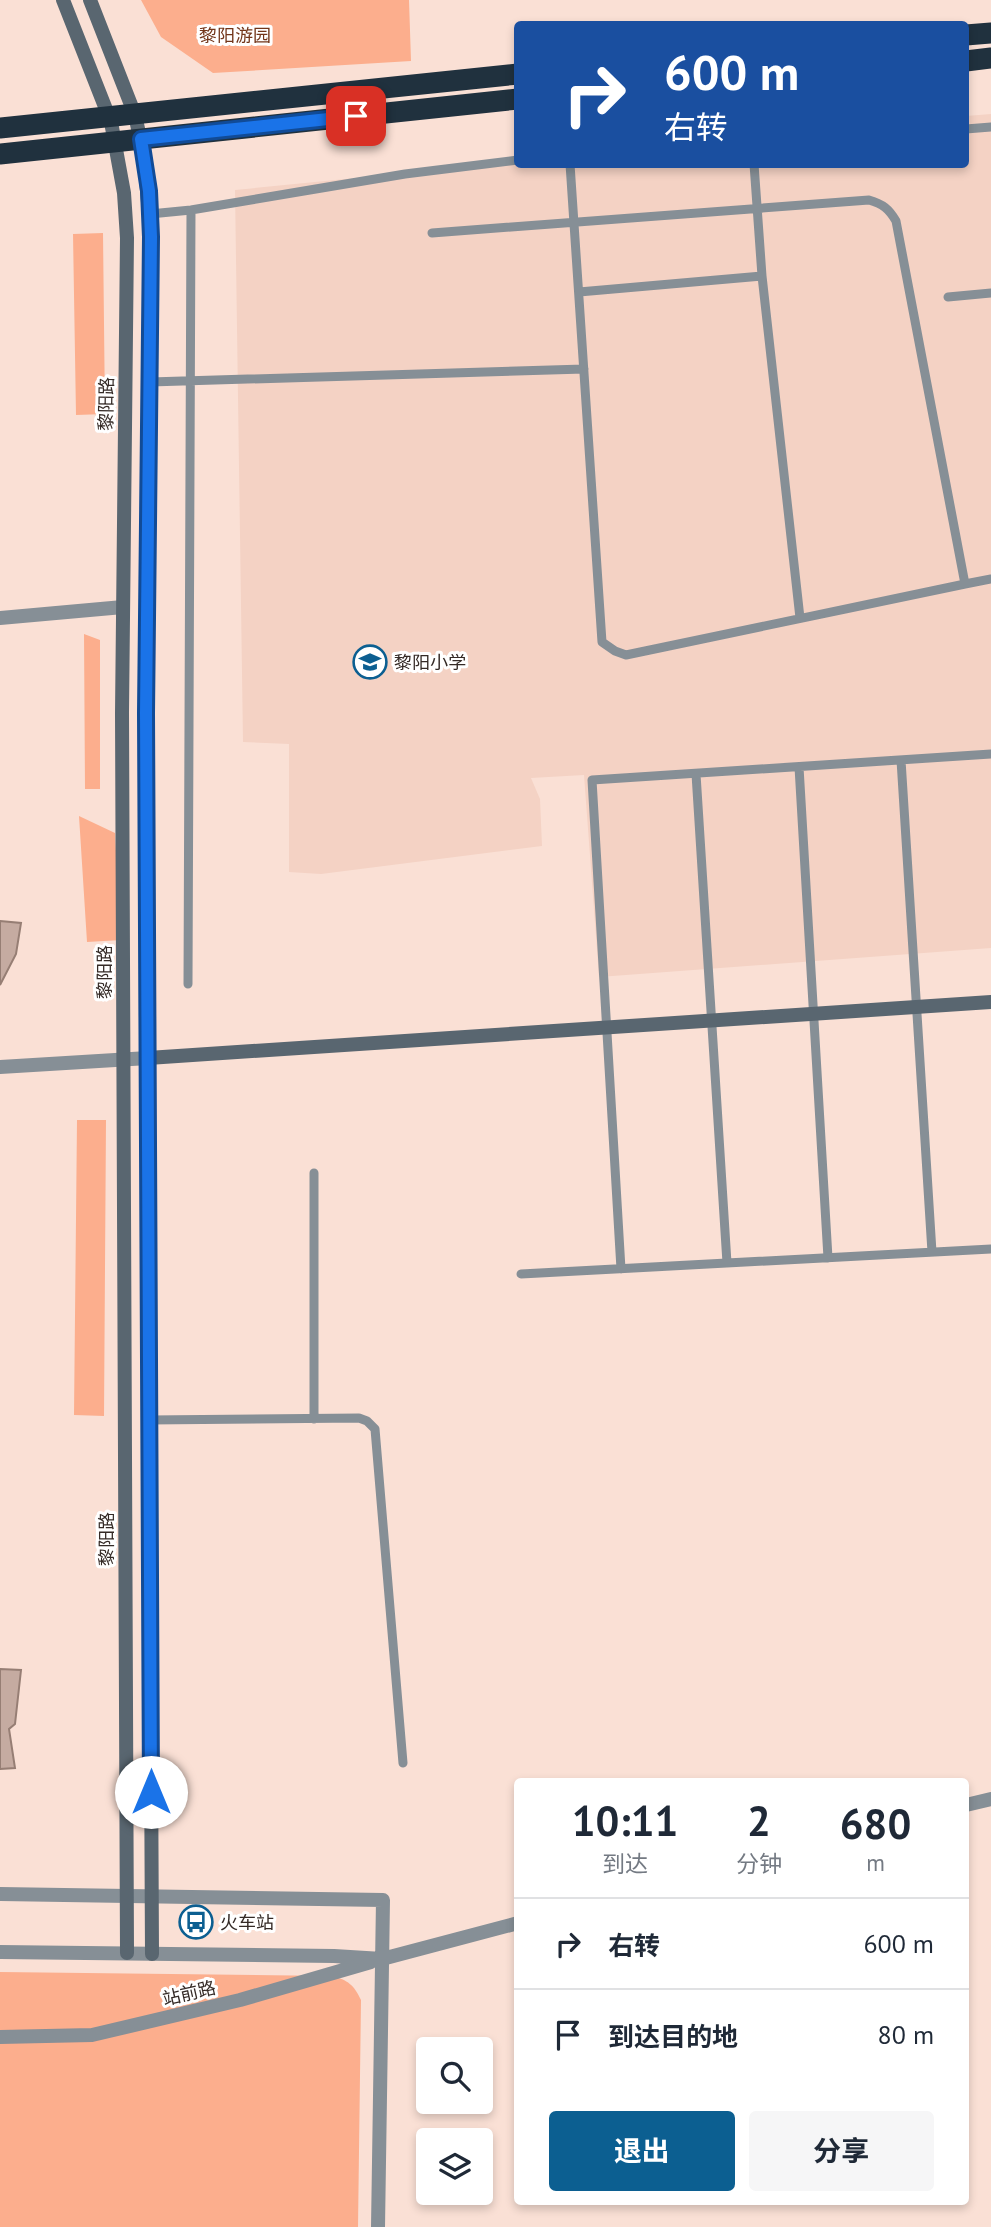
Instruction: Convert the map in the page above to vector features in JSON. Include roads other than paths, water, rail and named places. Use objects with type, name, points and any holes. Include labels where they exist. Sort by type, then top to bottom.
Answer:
[{"type":"highway","points":[[969,36],[991,33]]},
{"type":"highway","points":[[969,61],[991,58]]},
{"type":"highway","points":[[0,128],[514,74]]},
{"type":"highway","points":[[0,154],[514,99]]},
{"type":"main road","name":"黎阳路","points":[[64,0],[116,141],[127,237],[123,607],[127,1954]]},
{"type":"main road","points":[[90,0],[135,114],[141,139],[150,214],[146,713],[152,1954]]},
{"type":"main road","points":[[148,1058],[991,1002]]},
{"type":"street","points":[[0,618],[123,607]]},
{"type":"street","points":[[0,1067],[148,1058]]},
{"type":"street","points":[[969,1804],[991,1799]]},
{"type":"street","points":[[0,1894],[383,1900],[379,2227]]},
{"type":"street","points":[[0,1952],[382,1959],[514,1924]]},
{"type":"street","name":"站前路","points":[[0,2038],[92,2035],[240,2000],[382,1959]]},
{"type":"lane","points":[[969,129],[991,127]]},
{"type":"lane","points":[[150,214],[191,210],[405,174],[514,160]]},
{"type":"lane","points":[[570,168],[602,642],[626,655],[991,579]]},
{"type":"lane","points":[[754,168],[762,276],[800,618]]},
{"type":"lane","points":[[432,233],[869,200],[880,204],[889,210],[896,221],[965,584]]},
{"type":"lane","points":[[188,984],[191,210]]},
{"type":"lane","points":[[579,292],[762,276]]},
{"type":"lane","points":[[948,297],[991,293]]},
{"type":"lane","points":[[150,382],[584,369]]},
{"type":"lane","points":[[621,1269],[592,780],[991,754]]},
{"type":"lane","points":[[901,760],[932,1252]]},
{"type":"lane","points":[[799,767],[828,1258]]},
{"type":"lane","points":[[696,774],[727,1263]]},
{"type":"lane","points":[[314,1173],[314,1419]]},
{"type":"lane","points":[[521,1274],[991,1249]]},
{"type":"lane","points":[[149,1420],[359,1418],[375,1429],[403,1763]]},
{"type":"place","name":"黎阳小学","points":[[370,662]]},
{"type":"place","name":"火车站","points":[[196,1922]]},
{"type":"park label","name":"黎阳游园","points":[[235,35]]}]
